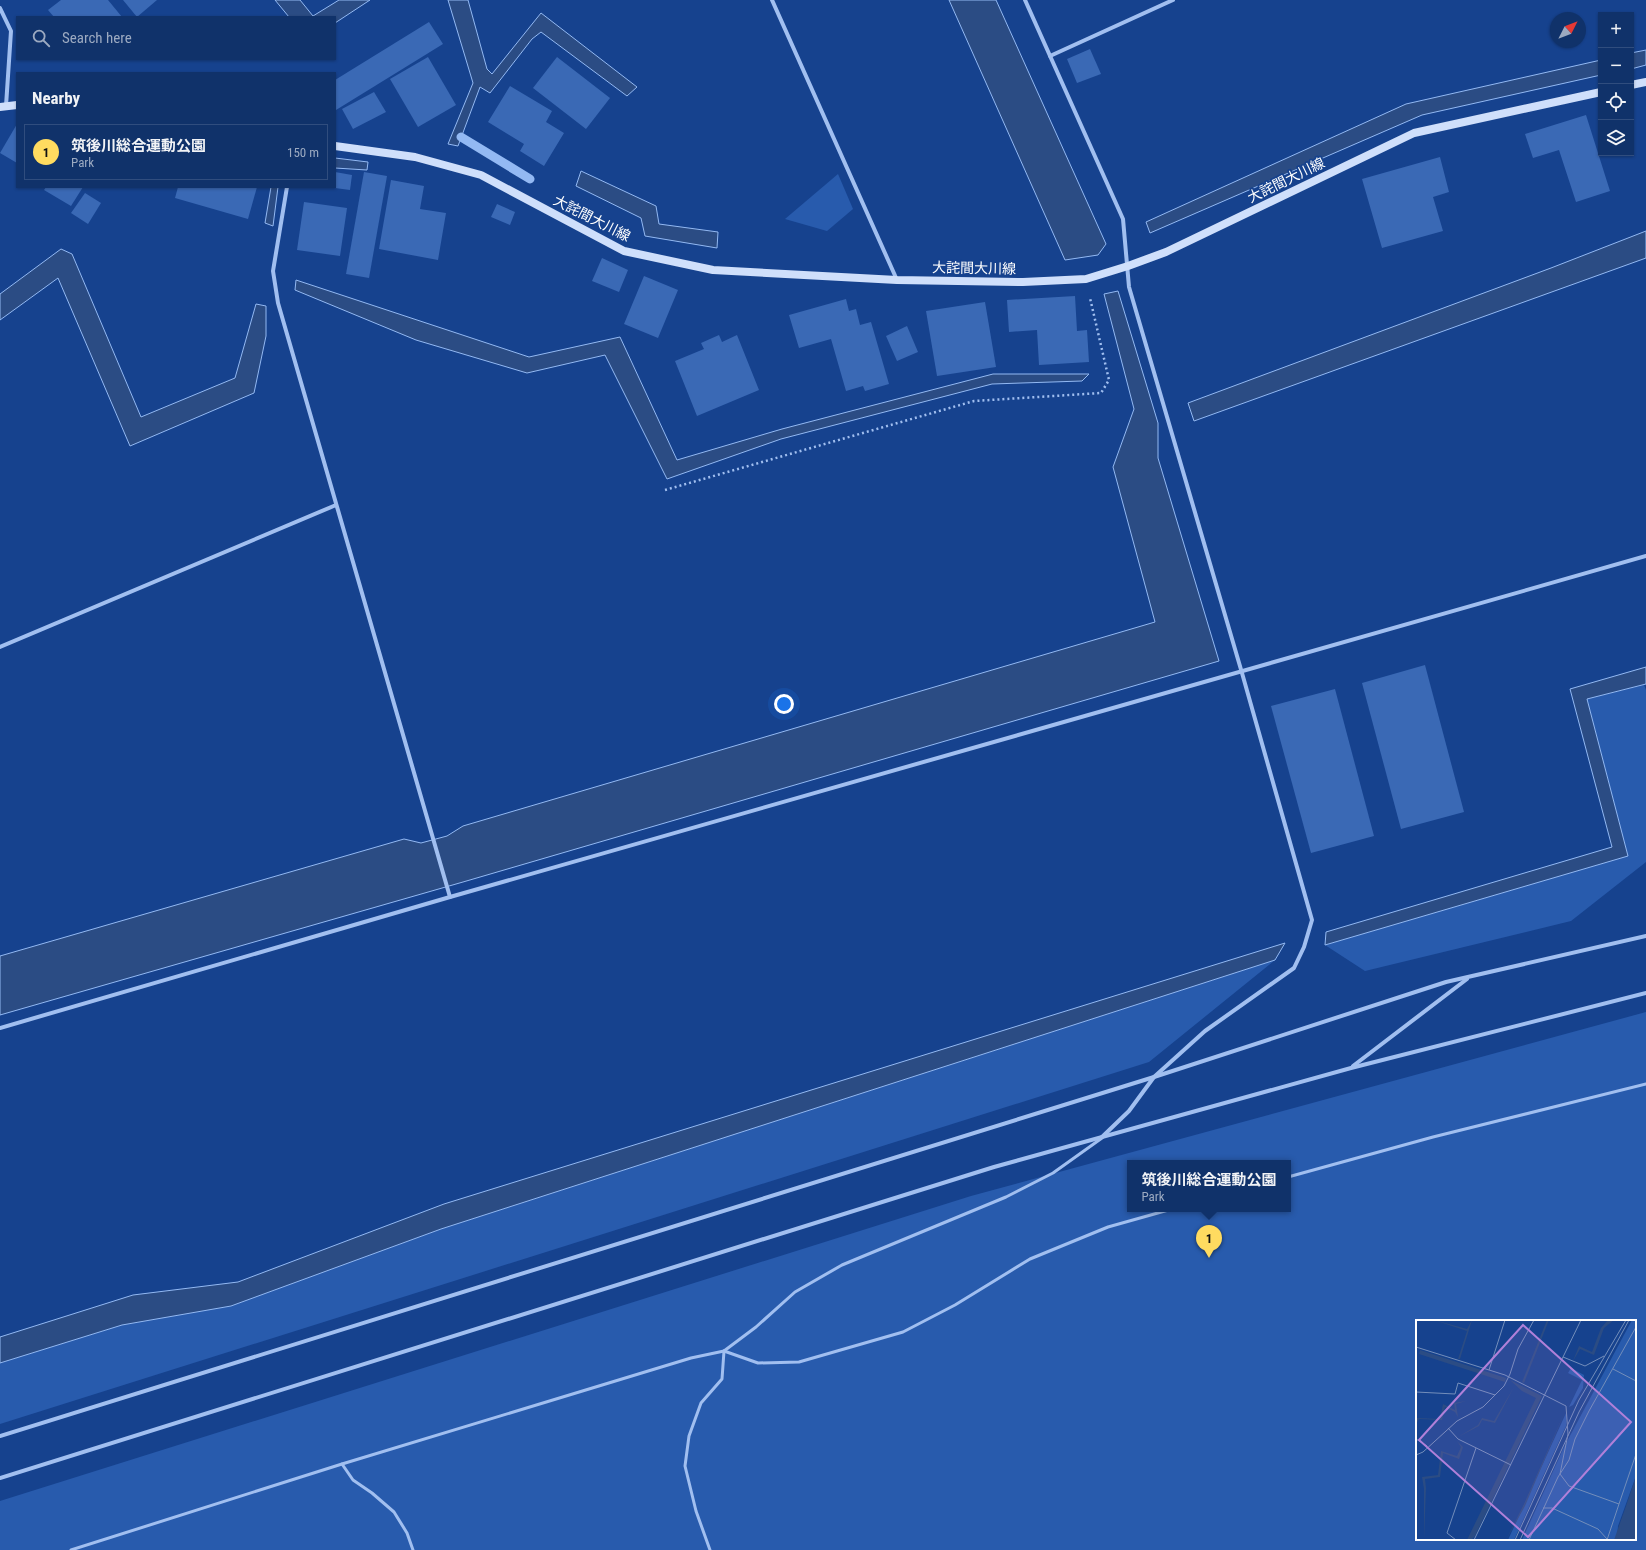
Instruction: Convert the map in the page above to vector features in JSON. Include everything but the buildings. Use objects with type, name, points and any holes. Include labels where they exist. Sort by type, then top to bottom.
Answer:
[{"type":"main road","points":[[1634,84],[1646,82]]},
{"type":"main road","name":"大詫間大川線","points":[[336,146],[415,157],[482,175],[624,251],[713,270],[897,280],[1024,282],[1086,278],[1128,266],[1166,252],[1414,133],[1598,93]]},
{"type":"main road","points":[[3,106],[16,105]]},
{"type":"street","points":[[772,0],[897,280]]},
{"type":"street","points":[[1025,0],[1123,220],[1129,287],[1242,673],[1312,920],[1304,947],[1294,968],[1205,1031],[1154,1077],[1129,1111],[1102,1138]]},
{"type":"street","points":[[1050,56],[1173,0]]},
{"type":"street","points":[[0,8],[11,32],[3,106]]},
{"type":"street","points":[[287,188],[273,271],[278,303],[432,830],[450,897]]},
{"type":"street","points":[[0,647],[336,505]]},
{"type":"street","points":[[0,1028],[450,897],[1242,673],[1646,556]]},
{"type":"street","points":[[0,1436],[1154,1077],[1446,982],[1646,936]]},
{"type":"street","points":[[1351,1068],[1469,977]]},
{"type":"street","points":[[0,1478],[987,1170],[1351,1068],[1646,993]]},
{"type":"lane","points":[[1291,1176],[1433,1137],[1646,1084]]},
{"type":"lane","points":[[71,1550],[342,1464],[691,1358],[724,1351],[756,1327],[795,1292],[842,1265],[1006,1197],[1053,1173],[1102,1138]]},
{"type":"lane","points":[[724,1351],[758,1363],[799,1362],[903,1332],[954,1305],[1030,1259],[1108,1227],[1161,1212]]},
{"type":"lane","points":[[710,1550],[696,1511],[685,1466],[689,1436],[701,1404],[722,1379],[724,1351]]},
{"type":"lane","points":[[342,1464],[353,1480],[372,1493],[394,1512],[407,1533],[413,1550]]},
{"type":"path","points":[[665,490],[974,401],[1101,393],[1109,380],[1086,278]]},
{"type":"shaded area","points":[[275,0],[300,0],[313,16],[288,16]]},
{"type":"shaded area","points":[[339,0],[370,0],[336,22],[336,16],[313,16]]},
{"type":"shaded area","points":[[448,0],[468,0],[487,69],[492,74],[541,13],[637,87],[627,96],[541,32],[532,39],[490,93],[480,87],[458,146],[448,144],[473,83]]},
{"type":"shaded area","points":[[949,0],[996,0],[1106,244],[1098,255],[1065,260]]},
{"type":"shaded area","points":[[1646,50],[1646,65],[1634,68],[1634,52]]},
{"type":"shaded area","points":[[1598,61],[1598,76],[1422,115],[1150,233],[1146,222],[1406,104]]},
{"type":"shaded area","points":[[336,158],[368,162],[367,170],[336,168]]},
{"type":"shaded area","points":[[581,171],[656,206],[659,224],[718,232],[717,248],[645,236],[641,218],[576,186]]},
{"type":"shaded area","points":[[838,174],[853,209],[827,231],[785,219]]},
{"type":"shaded area","points":[[271,188],[278,188],[273,226],[265,223]]},
{"type":"shaded area","points":[[1646,231],[1646,258],[1194,421],[1188,403],[1551,268]]},
{"type":"shaded area","points":[[61,249],[72,254],[141,417],[235,378],[256,304],[266,306],[266,336],[254,393],[130,446],[58,278],[0,320],[0,294]]},
{"type":"shaded area","points":[[296,280],[529,357],[620,337],[677,460],[782,429],[993,374],[1089,374],[1082,381],[992,384],[781,439],[667,479],[605,355],[527,373],[416,340],[295,290]]},
{"type":"shaded area","points":[[1118,291],[1158,423],[1158,458],[1219,661],[463,882],[0,1015],[0,956],[404,839],[421,843],[447,836],[463,826],[1155,622],[1113,467],[1134,409],[1104,294]]},
{"type":"shaded area","points":[[1646,667],[1646,684],[1587,699],[1628,856],[1325,945],[1326,932],[1612,847],[1570,689]]},
{"type":"shaded area","points":[[1644,685],[1646,690],[1646,862],[1571,921],[1365,971],[1325,945],[1628,856],[1587,699]]},
{"type":"shaded area","points":[[1285,943],[1275,960],[441,1229],[231,1306],[122,1325],[0,1363],[0,1337],[133,1295],[238,1282],[444,1204]]},
{"type":"shaded area","points":[[1275,960],[1149,1062],[0,1424],[0,1363],[122,1325],[231,1306],[441,1229]]},
{"type":"shaded area","points":[[1646,1012],[1646,1550],[0,1550],[0,1501],[971,1196]]},
{"type":"waterway","points":[[461,137],[530,179]]},
{"type":"place","name":"筑後川総合運動公園","points":[[1209,1258]]}]
